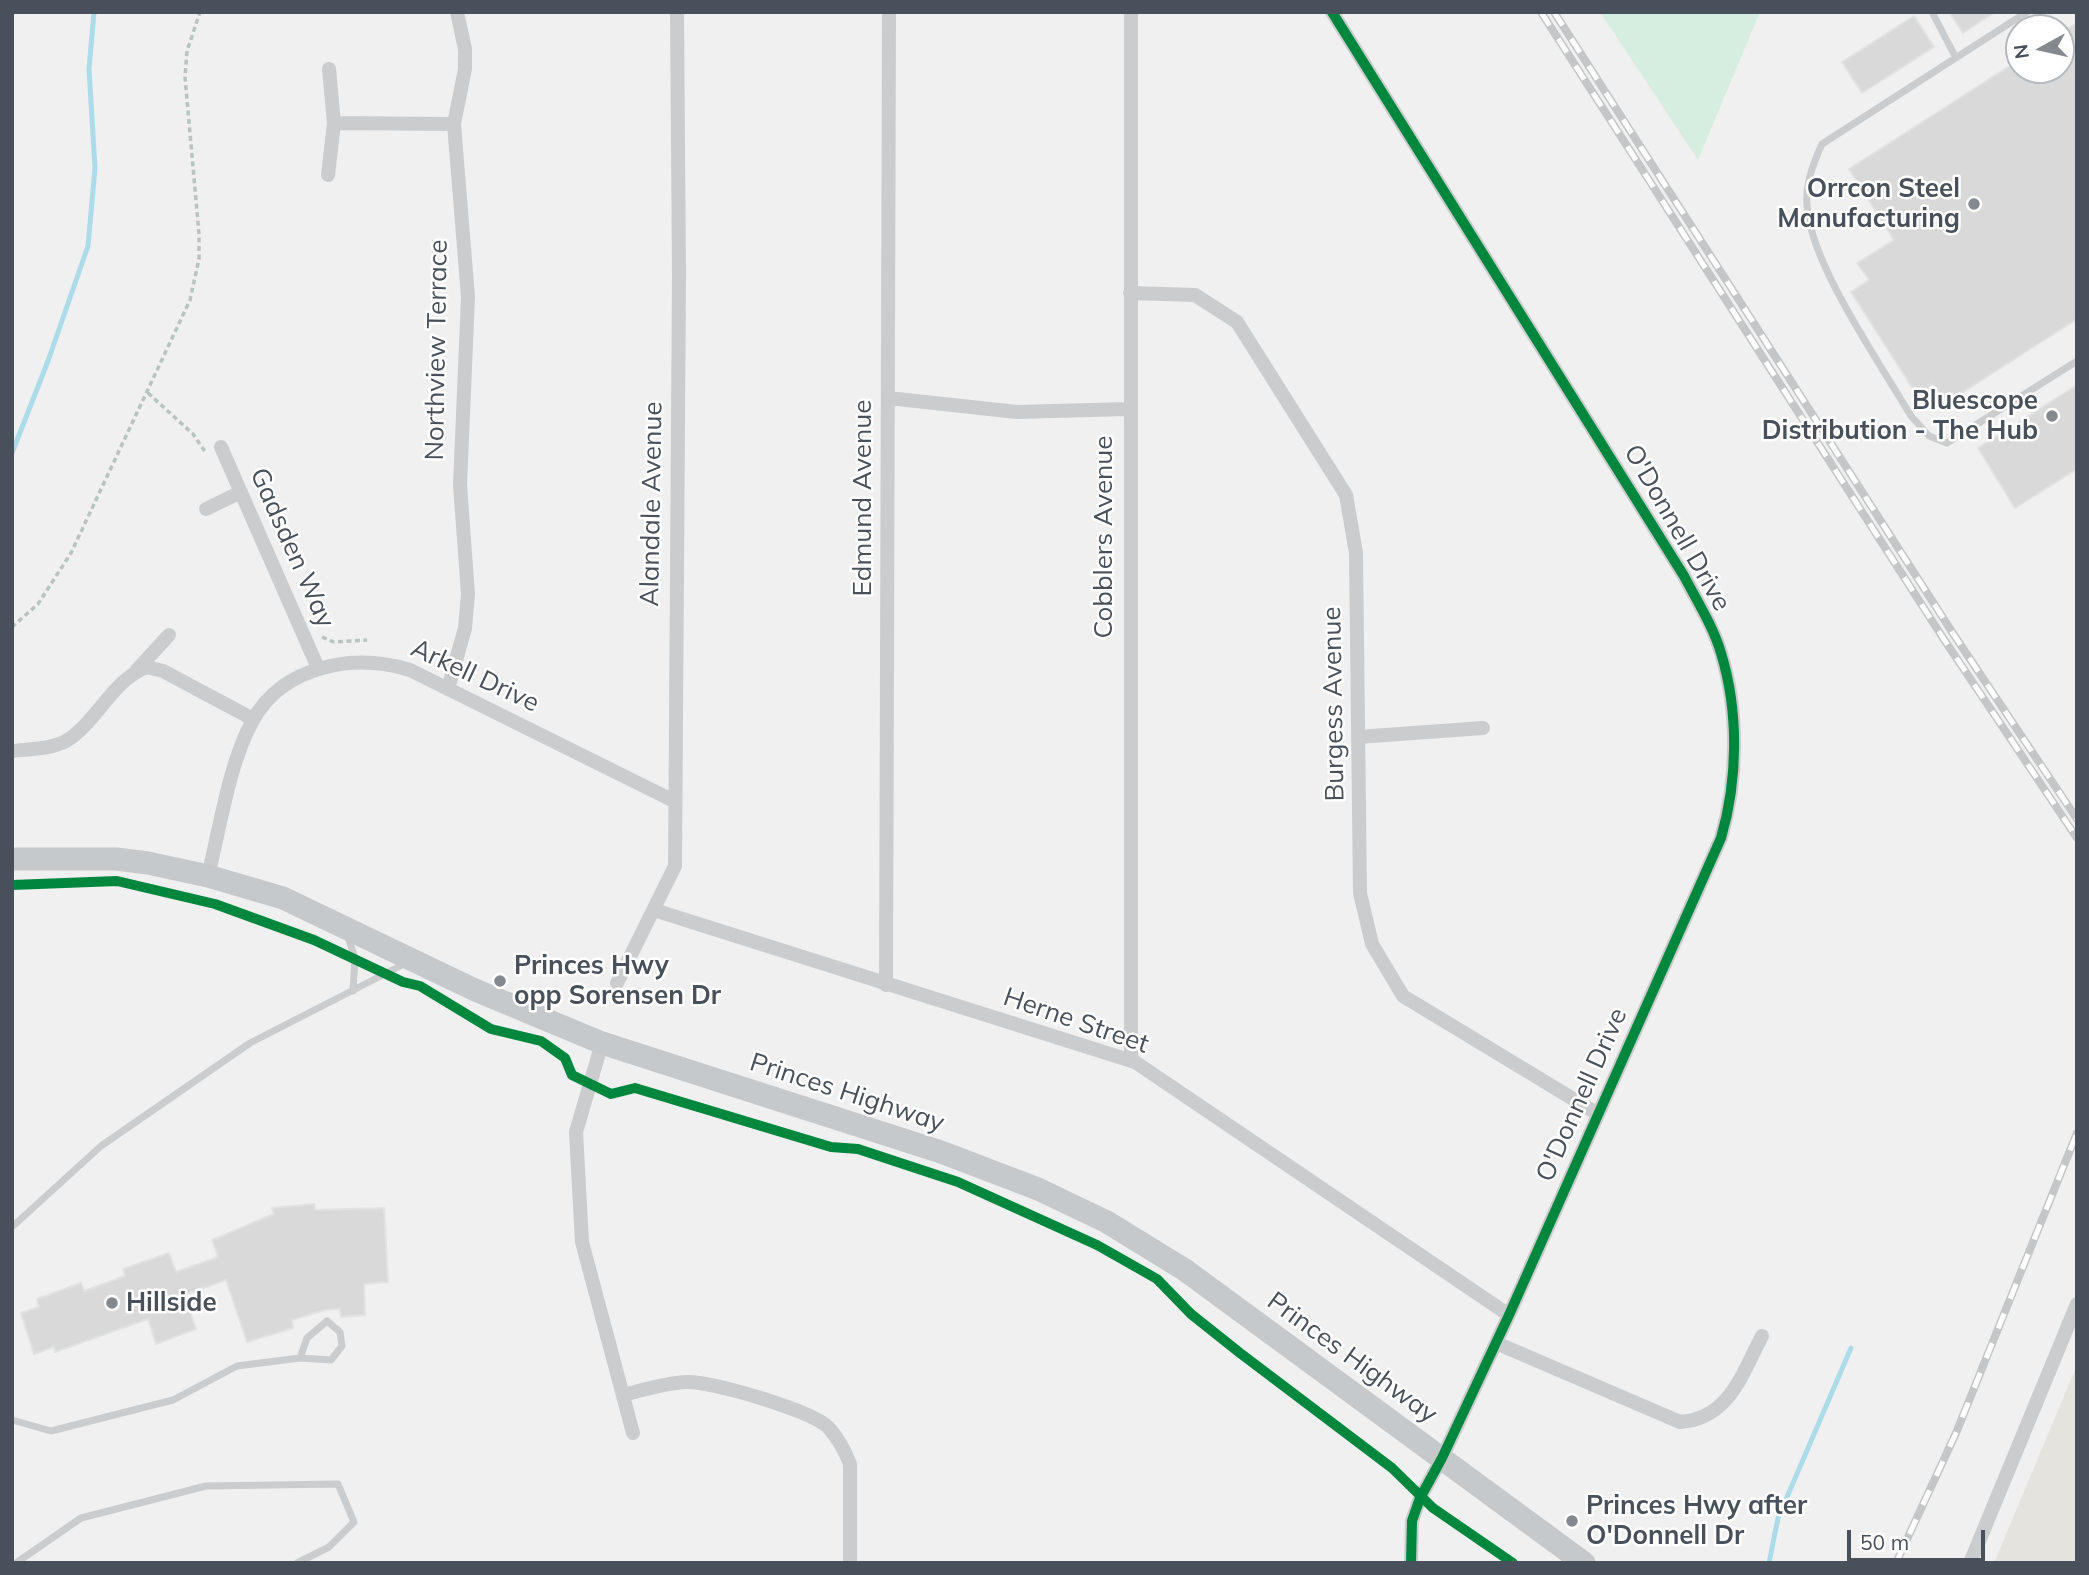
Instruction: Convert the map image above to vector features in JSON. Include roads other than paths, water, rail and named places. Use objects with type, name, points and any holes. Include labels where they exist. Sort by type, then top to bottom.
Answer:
[{"type":"main road","name":"Princes Highway","points":[[12,859],[116,859],[208,876],[283,898],[475,990],[602,1043],[989,1168],[1107,1222],[1185,1270],[1584,1563]]},
{"type":"street","name":"Northview Terrace","points":[[449,688],[465,628],[468,594],[460,485],[468,297],[454,124],[465,69],[465,49],[457,12]]},
{"type":"street","name":"Alandale Avenue","points":[[617,983],[675,866],[679,275],[677,12]]},
{"type":"street","name":"Edmund Avenue","points":[[886,985],[889,12]]},
{"type":"street","name":"Cobblers Avenue","points":[[1130,1061],[1128,409],[1131,12]]},
{"type":"street","name":"O'Donnell Drive","points":[[1332,12],[1684,576],[1721,652],[1732,711],[1731,803],[1721,838],[1509,1315],[1442,1458],[1420,1498],[1412,1521],[1411,1563]]},
{"type":"street","points":[[328,175],[334,123],[329,69]]},
{"type":"street","points":[[334,123],[454,124]]},
{"type":"street","name":"Burgess Avenue","points":[[1130,293],[1195,295],[1237,321],[1346,495],[1356,553],[1360,892],[1372,944],[1403,996],[1598,1114]]},
{"type":"street","points":[[888,398],[1017,412],[1128,409]]},
{"type":"street","name":"Gadsden Way","points":[[221,447],[317,668]]},
{"type":"street","points":[[206,509],[241,492]]},
{"type":"street","points":[[12,751],[53,745],[69,739],[169,635]]},
{"type":"street","name":"Arkell Drive","points":[[208,876],[234,772],[253,719],[279,690],[317,668],[359,661],[385,662],[410,670],[674,801]]},
{"type":"street","points":[[135,673],[156,667],[253,719]]},
{"type":"street","points":[[1358,737],[1483,728]]},
{"type":"street","name":"Herne Street","points":[[654,910],[1130,1061],[1509,1315]]},
{"type":"street","points":[[602,1043],[580,1114],[576,1148],[583,1253],[633,1433]]},
{"type":"street","points":[[1970,1563],[2077,1304]]},
{"type":"street","points":[[1496,1343],[1680,1422],[1699,1421],[1718,1409],[1731,1394],[1762,1336]]},
{"type":"street","points":[[623,1395],[684,1382],[703,1382],[815,1418],[827,1427],[845,1450],[850,1464],[850,1563]]},
{"type":"lane","points":[[1932,12],[1956,58]]},
{"type":"lane","points":[[2027,12],[1822,144],[1811,170],[1807,205],[1813,237],[1831,278],[1911,416],[1929,436],[1947,443],[2077,361]]},
{"type":"lane","points":[[344,927],[355,958],[353,991]]},
{"type":"lane","points":[[12,1227],[101,1146],[194,1081],[292,1020],[412,960]]},
{"type":"lane","points":[[12,1420],[51,1431],[173,1400],[237,1366],[300,1358],[331,1360],[342,1346],[340,1332],[327,1321],[307,1338],[300,1358]]},
{"type":"lane","points":[[16,1563],[81,1518],[206,1486],[338,1484],[354,1522],[329,1547],[297,1563]]},
{"type":"waterway","points":[[12,453],[88,246],[95,168],[89,69],[94,12]]},
{"type":"waterway","points":[[1769,1563],[1778,1518],[1851,1348]]},
{"type":"railway","points":[[1541,12],[1945,641],[2077,838]]},
{"type":"railway","points":[[1554,12],[1954,635],[2077,819]]},
{"type":"railway","points":[[1896,1563],[1956,1433],[2077,1133]]},
{"type":"place","name":"Orrcon Steel Manufacturing","points":[[1974,204]]},
{"type":"place","name":"Bluescope Distribution - The Hub","points":[[2052,416]]},
{"type":"place","name":"Princes Hwy opp Sorensen Dr","points":[[500,981]]},
{"type":"place","name":"Hillside","points":[[112,1303]]},
{"type":"place","name":"Princes Hwy after O'Donnell Dr","points":[[1572,1521]]}]
